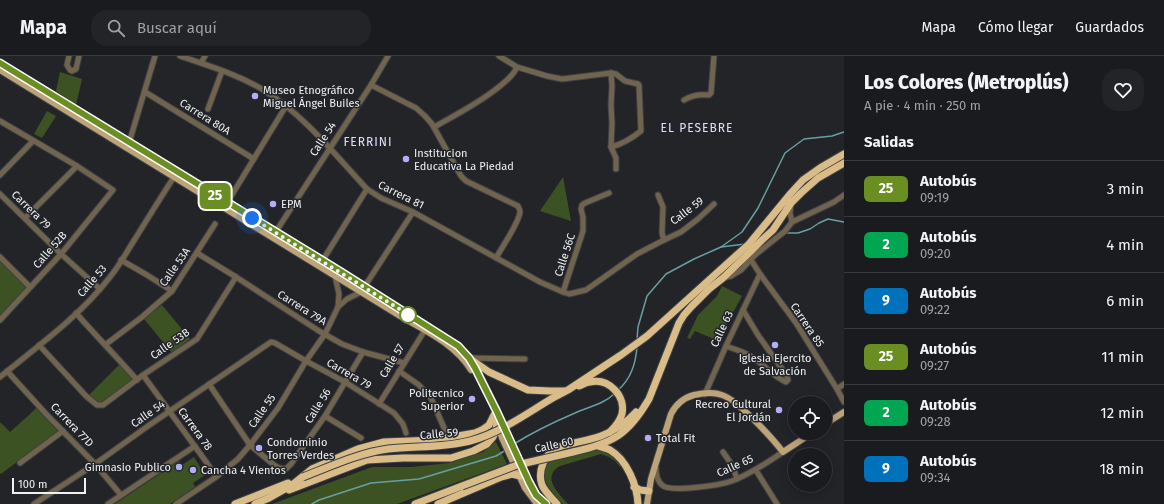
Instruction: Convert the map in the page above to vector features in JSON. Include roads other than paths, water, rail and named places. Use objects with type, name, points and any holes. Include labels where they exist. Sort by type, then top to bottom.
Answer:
[{"type":"highway","points":[[568,390],[648,336],[749,244],[791,193],[808,176],[844,154]]},
{"type":"highway","points":[[557,504],[545,490],[542,481],[541,469],[546,457],[553,450],[560,447],[596,438],[610,432],[630,418],[654,388],[679,323],[684,315],[709,289],[723,278],[773,230],[791,204],[801,193],[818,178],[844,163]]},
{"type":"highway","points":[[469,358],[488,372],[528,390],[550,392],[568,390],[590,382],[602,382],[614,388],[618,393],[622,404],[622,416],[610,432]]},
{"type":"highway","name":"Calle 60","points":[[415,504],[517,465],[598,446],[609,441],[617,437],[631,424],[643,409],[654,388]]},
{"type":"highway","name":"Calle 59","points":[[303,477],[354,458],[379,451],[456,444],[487,436],[568,390]]},
{"type":"highway","points":[[269,498],[303,477],[312,469],[352,451],[384,442],[448,439],[475,433],[482,430],[496,419]]},
{"type":"highway","points":[[255,504],[368,460],[451,458],[473,451],[492,440],[496,430],[496,419]]},
{"type":"highway","points":[[598,446],[609,450],[620,458],[629,473],[638,504]]},
{"type":"highway","points":[[438,504],[501,477],[512,474],[520,476]]},
{"type":"highway","points":[[235,504],[303,477]]},
{"type":"highway","points":[[634,487],[640,490],[649,491]]},
{"type":"main road","points":[[0,63],[275,233],[321,264],[335,276],[362,289],[455,350],[473,373],[515,458],[536,495],[546,504]]},
{"type":"main road","points":[[0,70],[453,343],[469,358],[497,412],[505,436]]},
{"type":"main road","points":[[647,504],[657,459],[671,414],[678,404],[690,397],[705,394],[722,395],[734,402],[766,432],[783,452]]},
{"type":"main road","points":[[832,420],[844,412]]},
{"type":"main road","name":"Calle 65","points":[[783,452],[801,440]]},
{"type":"main road","points":[[515,458],[520,476],[528,492],[537,504]]},
{"type":"street","points":[[68,56],[67,66],[72,71],[76,69],[79,56]]},
{"type":"street","points":[[129,143],[155,56]]},
{"type":"street","name":"Carrera 81","points":[[180,56],[235,76],[265,90],[301,119],[367,189],[381,198],[413,212],[540,282],[569,294]]},
{"type":"street","points":[[201,63],[205,56]]},
{"type":"street","name":"Calle 54","points":[[275,233],[388,56]]},
{"type":"street","points":[[499,56],[517,67],[547,76],[562,79],[613,73],[625,81],[639,85],[641,132],[629,141],[611,147]]},
{"type":"street","points":[[684,100],[690,96],[711,93],[714,56]]},
{"type":"street","points":[[434,128],[500,87],[514,73],[517,67]]},
{"type":"street","points":[[208,108],[222,71]]},
{"type":"street","points":[[613,73],[611,147],[616,158],[616,169]]},
{"type":"street","points":[[371,84],[420,112],[434,128],[460,176],[466,181],[518,206],[520,209],[517,220],[496,258]]},
{"type":"street","name":"Carrera 80A","points":[[145,92],[254,159]]},
{"type":"street","points":[[228,204],[286,106]]},
{"type":"street","points":[[0,121],[33,142],[77,166],[25,218]]},
{"type":"street","points":[[0,175],[33,142]]},
{"type":"street","name":"Calle 52B","points":[[0,320],[61,254],[113,190],[77,166]]},
{"type":"street","name":"Calle 53","points":[[0,377],[76,314],[100,289],[110,277],[174,176]]},
{"type":"street","points":[[321,264],[367,189]]},
{"type":"street","name":"Calle 56C","points":[[563,292],[583,231],[582,205],[609,193]]},
{"type":"street","name":"Carrera 79","points":[[0,194],[61,254],[100,289]]},
{"type":"street","points":[[658,195],[663,206],[662,233],[664,240]]},
{"type":"street","points":[[723,278],[731,276],[741,270],[780,235],[792,222],[834,202],[844,195]]},
{"type":"street","name":"Calle 59","points":[[569,294],[586,290],[625,262],[680,232],[698,219],[714,204]]},
{"type":"street","points":[[791,204],[790,213],[792,222]]},
{"type":"street","name":"Calle 55","points":[[176,504],[216,477],[238,459],[250,445],[278,408],[324,334],[338,307],[346,299],[362,289],[413,212]]},
{"type":"street","name":"Calle 53A","points":[[105,345],[142,317],[172,291],[215,224]]},
{"type":"street","name":"Carrera 79A","points":[[197,253],[342,344],[363,352],[404,363]]},
{"type":"street","points":[[0,258],[30,287]]},
{"type":"street","points":[[121,260],[172,291]]},
{"type":"street","name":"Carrera 85","points":[[751,260],[796,323],[844,402]]},
{"type":"street","name":"Calle 63","points":[[705,394],[760,274]]},
{"type":"street","name":"Calle 55","points":[[335,276],[339,294],[338,307]]},
{"type":"street","name":"Calle 53B","points":[[39,345],[86,396],[98,406],[104,406],[143,375],[197,339],[236,277]]},
{"type":"street","points":[[726,346],[750,356],[779,378],[787,382],[787,376],[758,335],[743,310]]},
{"type":"street","points":[[76,314],[137,380]]},
{"type":"street","name":"Calle 57","points":[[379,404],[424,330]]},
{"type":"street","name":"Calle 54","points":[[34,504],[95,464],[269,343],[273,342]]},
{"type":"street","name":"Carrera 79","points":[[273,342],[345,382],[397,416],[403,424],[406,432]]},
{"type":"street","name":"Calle 56","points":[[250,445],[274,465],[281,469],[286,469],[326,416],[363,352]]},
{"type":"street","points":[[469,358],[525,359]]},
{"type":"street","name":"Carrera 77D","points":[[8,371],[95,464],[121,495]]},
{"type":"street","points":[[399,371],[419,385],[431,398],[445,430]]},
{"type":"street","name":"Carrera 78","points":[[143,375],[216,477]]},
{"type":"street","points":[[209,384],[250,445]]},
{"type":"street","points":[[837,389],[844,384]]},
{"type":"street","points":[[326,416],[361,438]]},
{"type":"street","points":[[20,463],[64,432]]},
{"type":"street","points":[[109,504],[194,446]]},
{"type":"street","points":[[723,452],[731,464],[737,479]]},
{"type":"street","name":"Calle 65","points":[[657,459],[656,474],[660,484],[666,488],[685,488],[719,485],[737,479],[755,470],[783,452]]},
{"type":"street","points":[[755,470],[777,504]]},
{"type":"waterway","points":[[637,340],[638,327],[647,296],[666,274],[721,247],[742,232],[758,208],[785,153],[804,139],[832,136],[844,132]]},
{"type":"waterway","points":[[785,233],[798,233],[810,229],[828,219],[844,222]]},
{"type":"waterway","points":[[721,247],[745,244]]},
{"type":"waterway","points":[[618,390],[623,386],[632,370],[637,346]]},
{"type":"waterway","points":[[514,444],[551,424],[601,403],[614,394]]},
{"type":"waterway","points":[[312,504],[319,500],[371,483],[419,479],[496,456],[506,450]]},
{"type":"place","name":"Museo Etnográfico Miguel Ángel Builes","points":[[255,96]]},
{"type":"place","name":"Institucion Educativa La Piedad","points":[[406,159]]},
{"type":"place","name":"EPM","points":[[273,204]]},
{"type":"place","name":"Iglesia Ejercito de Salvación","points":[[775,345]]},
{"type":"place","name":"Politecnico Superior","points":[[472,399]]},
{"type":"place","name":"Recreo Cultural El Jordán","points":[[779,410]]},
{"type":"place","name":"Total Fit","points":[[648,438]]},
{"type":"place","name":"Condominio Torres Verdes","points":[[259,448]]},
{"type":"place","name":"Gimnasio Publico","points":[[179,467]]},
{"type":"place","name":"Cancha 4 Vientos","points":[[193,470]]},
{"type":"district","name":"EL PESEBRE","points":[[697,128]]},
{"type":"district","name":"FERRINI","points":[[368,142]]}]
